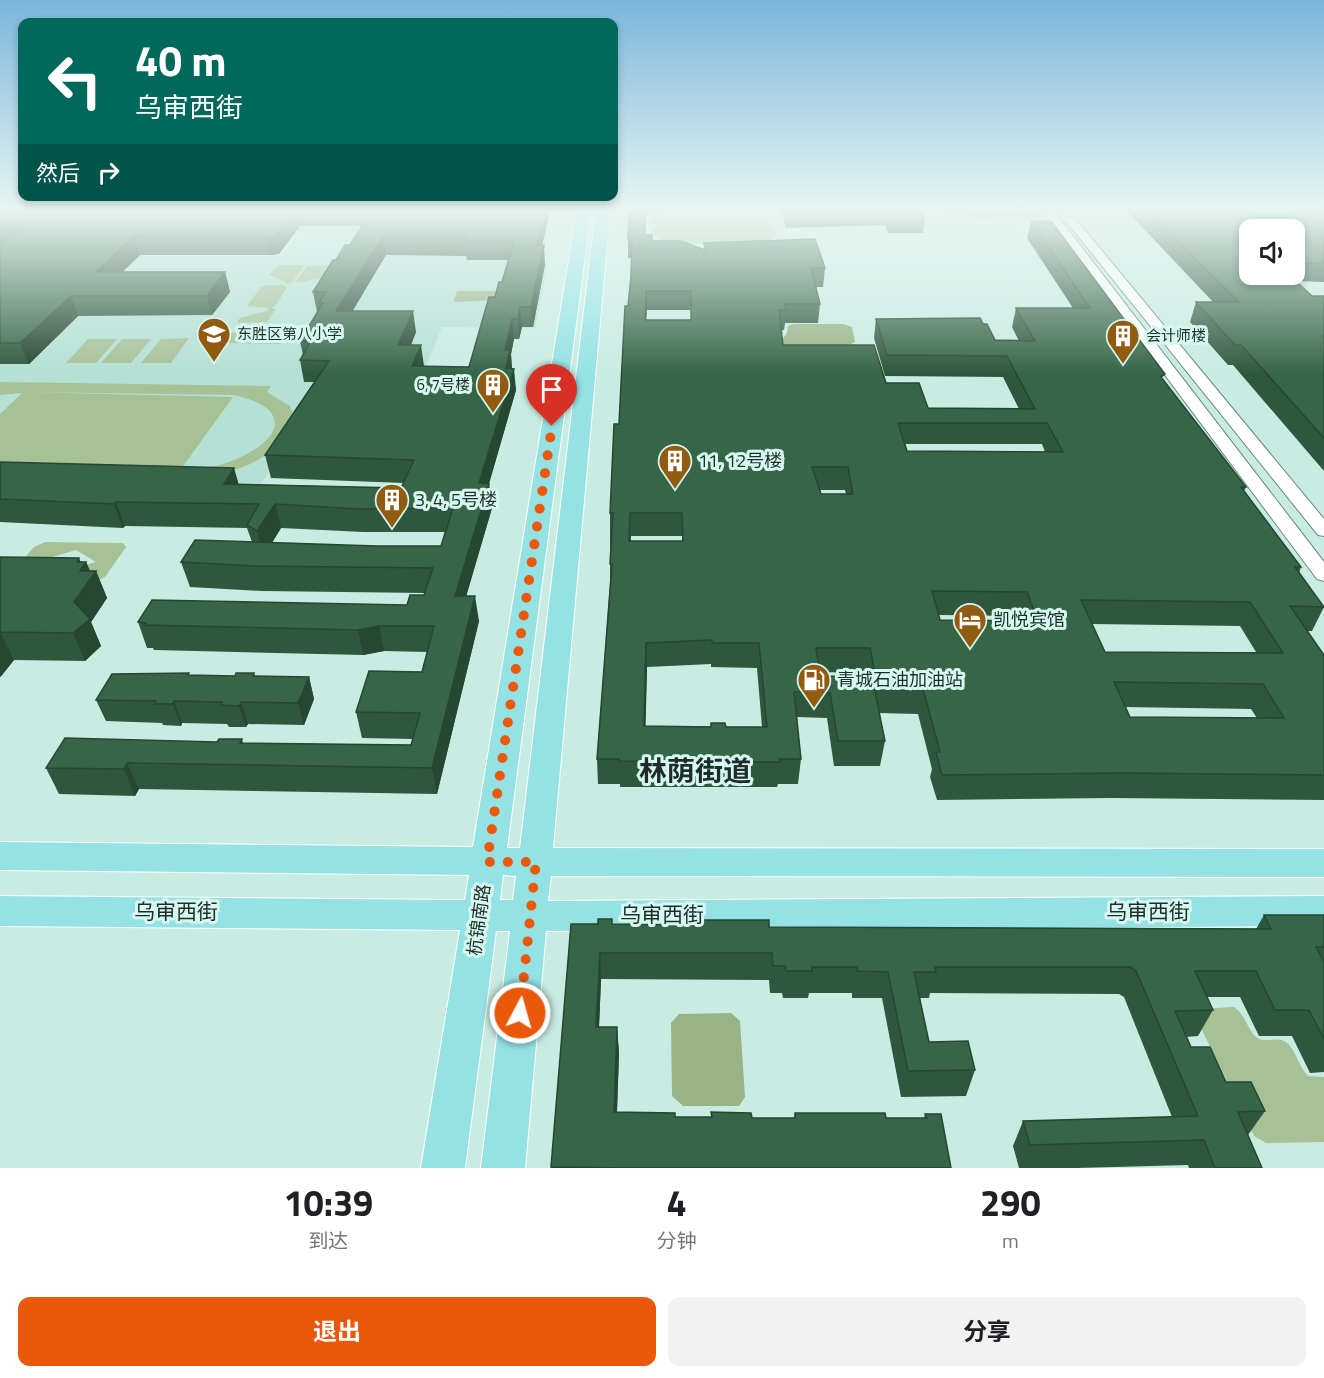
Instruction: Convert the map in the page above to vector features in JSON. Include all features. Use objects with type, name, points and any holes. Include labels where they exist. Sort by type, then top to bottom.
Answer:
[{"type":"main road","name":"杭锦南路","points":[[443,1168],[576,265]]},
{"type":"main road","points":[[503,1168],[597,265]]},
{"type":"main road","points":[[0,856],[487,862],[1324,863]]},
{"type":"main road","name":"乌审西街","points":[[0,911],[530,916],[1324,911]]},
{"type":"street","points":[[1088,265],[1324,575]]},
{"type":"street","points":[[1107,265],[1324,531]]},
{"type":"shaded area","name":"东胜区第八小学","points":[[92,265],[548,265],[535,328],[442,327],[419,384],[322,384],[258,489],[0,484],[0,343]]},
{"type":"shaded area","points":[[278,265],[304,266],[292,283],[285,284],[286,282],[269,275]]},
{"type":"shaded area","points":[[333,265],[322,278],[295,283],[307,266]]},
{"type":"shaded area","points":[[284,285],[287,288],[275,306],[271,308],[276,309],[267,322],[237,323],[240,318],[267,311],[269,308],[247,306],[261,287]]},
{"type":"shaded area","points":[[457,291],[517,291],[514,299],[456,302],[454,301]]},
{"type":"shaded area","points":[[843,324],[852,327],[855,342],[849,345],[778,345],[787,333],[788,326]]},
{"type":"shaded area","points":[[232,333],[290,334],[281,344],[223,343]]},
{"type":"shaded area","points":[[189,338],[171,363],[141,363],[161,339]]},
{"type":"shaded area","points":[[88,339],[117,339],[96,363],[66,363]]},
{"type":"shaded area","points":[[122,339],[151,339],[131,363],[101,363]]},
{"type":"shaded area","points":[[0,382],[271,386],[267,392],[290,406],[294,418],[274,447],[252,463],[229,473],[180,472],[221,465],[245,455],[260,446],[270,436],[274,427],[274,419],[261,404],[232,395],[27,392],[233,397],[179,472],[0,468],[0,414],[22,393],[0,395]]},
{"type":"shaded area","points":[[45,542],[123,543],[126,547],[105,577],[97,581],[10,575],[34,547]],"holes":[[[76,550],[96,562],[58,573],[39,561]]]},
{"type":"shaded area","points":[[1234,1007],[1256,1037],[1264,1040],[1284,1041],[1291,1048],[1308,1076],[1324,1077],[1324,1142],[1266,1143],[1254,1136],[1194,1014],[1196,1009]]},
{"type":"shaded area","points":[[731,1013],[740,1021],[745,1097],[739,1106],[683,1106],[672,1096],[671,1023],[679,1014]]},
{"type":"building","points":[[0,265],[104,265],[96,272],[225,272],[207,296],[71,296],[20,343],[0,343]]},
{"type":"building","points":[[330,265],[366,265],[336,311],[413,311],[398,345],[421,345],[412,366],[469,367],[489,297],[495,297],[507,265],[540,265],[531,307],[520,307],[518,319],[512,319],[505,350],[510,350],[506,368],[514,369],[479,483],[489,484],[455,596],[475,596],[432,768],[127,763],[124,769],[46,768],[65,738],[217,742],[219,739],[242,739],[240,743],[411,745],[420,713],[356,712],[369,671],[422,672],[434,626],[379,626],[358,630],[144,625],[146,623],[138,622],[152,600],[407,605],[410,595],[424,595],[433,568],[254,566],[181,562],[195,540],[441,546],[453,508],[358,509],[275,504],[257,531],[247,525],[259,504],[116,502],[114,504],[0,499],[0,462],[234,468],[224,484],[401,488],[414,460],[265,455],[329,361],[300,360],[311,341],[300,341],[323,303],[319,303],[326,292],[313,292]]},
{"type":"building","points":[[631,265],[824,265],[825,268],[811,268],[820,304],[785,304],[786,310],[779,310],[783,345],[874,345],[886,383],[919,383],[928,408],[1035,409],[1007,356],[887,355],[876,319],[980,318],[983,324],[987,324],[995,340],[1035,341],[1016,308],[1090,308],[1061,265],[1083,265],[1165,374],[1161,377],[1246,487],[1241,487],[1301,567],[1295,567],[1324,607],[1290,606],[1324,655],[1324,775],[1121,773],[942,775],[936,752],[940,752],[923,689],[878,688],[870,648],[816,648],[820,676],[872,677],[885,741],[838,741],[830,693],[794,692],[801,759],[779,759],[780,762],[597,759],[612,564],[610,564],[613,513],[610,513],[614,424],[619,424],[625,306],[628,306]],"holes":[[[646,291],[691,291],[691,320],[645,320]],[[898,423],[1047,423],[1063,452],[907,451]],[[812,467],[848,467],[853,494],[821,494]],[[630,513],[682,513],[683,541],[629,541]],[[932,591],[1027,592],[1038,621],[940,620]],[[1081,600],[1250,602],[1283,653],[1105,652]],[[712,640],[712,643],[759,643],[767,727],[726,727],[725,723],[711,723],[711,727],[644,726],[646,643]],[[1114,682],[1263,684],[1284,718],[1130,717]]]},
{"type":"building","points":[[1202,265],[1239,265],[1239,285],[1300,285],[1312,296],[1324,296],[1324,438],[1241,345],[1235,345],[1196,302],[1239,302]]},
{"type":"building","points":[[0,557],[79,558],[77,562],[86,562],[80,571],[96,571],[74,602],[90,619],[73,633],[0,632]]},
{"type":"building","points":[[189,673],[188,675],[235,676],[236,673],[254,673],[253,676],[309,677],[298,703],[241,702],[239,706],[221,705],[222,702],[174,701],[173,704],[155,704],[156,701],[96,700],[112,674]]},
{"type":"building","points":[[1264,915],[1324,915],[1324,947],[1316,947],[1324,962],[1324,1039],[1309,1010],[1275,1010],[1256,971],[1195,971],[1213,1010],[1175,1011],[1191,1047],[1210,1047],[1226,1082],[1251,1082],[1265,1111],[1238,1112],[1262,1168],[1215,1168],[1204,1140],[1030,1145],[1023,1121],[1198,1116],[1136,971],[1131,967],[935,967],[936,972],[914,972],[929,1042],[968,1041],[975,1070],[908,1071],[888,972],[857,971],[857,967],[812,967],[812,971],[786,971],[785,966],[773,966],[772,953],[600,953],[596,1027],[617,1027],[614,1112],[675,1113],[675,1117],[712,1117],[711,1112],[751,1113],[752,1118],[795,1118],[795,1113],[885,1113],[886,1118],[927,1118],[925,1114],[941,1114],[951,1168],[551,1167],[571,924],[598,924],[598,919],[612,919],[612,924],[695,925],[695,920],[769,920],[769,927],[1271,929]]},
{"type":"place","name":"东胜区第八小学","points":[[214,363]]},
{"type":"place","name":"会计师楼","points":[[1123,365]]},
{"type":"place","name":"6, 7号楼","points":[[493,414]]},
{"type":"place","name":"11, 12号楼","points":[[675,490]]},
{"type":"place","name":"3, 4, 5号楼","points":[[392,529]]},
{"type":"place","name":"凯悦宾馆","points":[[970,649]]},
{"type":"place","name":"青城石油加油站","points":[[814,709]]},
{"type":"district","name":"林荫街道","points":[[695,771]]},
{"type":"route","points":[[520,1013],[536,862],[487,862],[552,426]]}]
